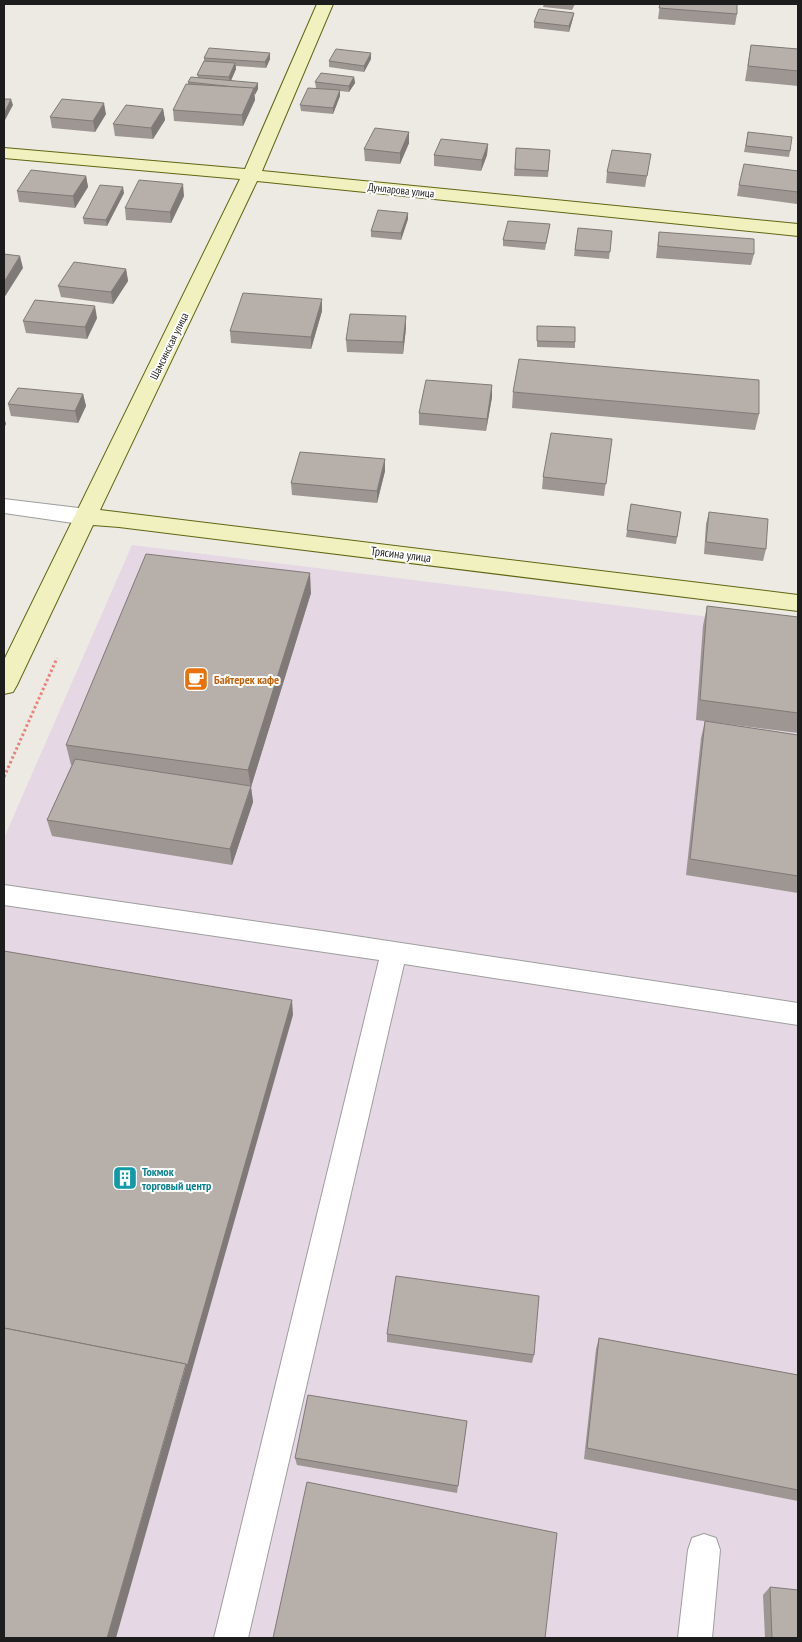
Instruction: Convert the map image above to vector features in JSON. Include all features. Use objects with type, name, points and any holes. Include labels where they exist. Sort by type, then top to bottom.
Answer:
[{"type":"street","name":"Шамсинская улица","points":[[4,685],[251,175],[325,4]]},
{"type":"street","name":"Дунларова улица","points":[[4,153],[251,175],[798,230]]},
{"type":"street","name":"Трясина улица","points":[[4,506],[798,603]]},
{"type":"lane","points":[[4,895],[798,1014]]},
{"type":"lane","points":[[231,1638],[394,952]]},
{"type":"lane","points":[[694,1638],[704,1550]]},
{"type":"shaded area","points":[[132,545],[798,628],[798,1638],[4,1638],[4,838]]},
{"type":"building","points":[[660,4],[737,4],[737,14],[659,8]]},
{"type":"building","points":[[539,9],[574,13],[569,26],[534,22]]},
{"type":"building","points":[[751,45],[798,49],[798,71],[748,66]]},
{"type":"building","points":[[209,48],[270,53],[265,62],[204,58]]},
{"type":"building","points":[[336,49],[371,53],[364,66],[329,61]]},
{"type":"building","points":[[204,61],[235,63],[229,77],[197,75]]},
{"type":"building","points":[[321,73],[354,77],[349,86],[315,82]]},
{"type":"building","points":[[191,77],[258,83],[254,89],[188,82]]},
{"type":"building","points":[[186,84],[254,88],[242,115],[173,110]]},
{"type":"building","points":[[308,88],[340,90],[333,108],[300,105]]},
{"type":"building","points":[[4,99],[11,99],[4,114]]},
{"type":"building","points":[[62,99],[104,103],[93,121],[50,117]]},
{"type":"building","points":[[126,105],[163,109],[151,128],[113,124]]},
{"type":"building","points":[[375,128],[409,132],[400,153],[364,149]]},
{"type":"building","points":[[748,132],[792,137],[790,151],[746,146]]},
{"type":"building","points":[[441,139],[488,144],[482,160],[434,155]]},
{"type":"building","points":[[516,148],[550,150],[548,171],[515,169]]},
{"type":"building","points":[[612,150],[651,154],[647,176],[607,172]]},
{"type":"building","points":[[744,164],[798,171],[798,192],[739,185]]},
{"type":"building","points":[[31,170],[86,176],[73,196],[17,191]]},
{"type":"building","points":[[139,180],[183,184],[170,212],[125,208]]},
{"type":"building","points":[[100,185],[123,187],[106,220],[83,218]]},
{"type":"building","points":[[378,210],[408,213],[401,233],[371,231]]},
{"type":"building","points":[[508,221],[550,224],[546,243],[503,240]]},
{"type":"building","points":[[578,228],[612,231],[610,252],[575,250]]},
{"type":"building","points":[[659,232],[754,239],[754,254],[658,246]]},
{"type":"building","points":[[4,254],[20,256],[4,282]]},
{"type":"building","points":[[74,262],[126,269],[111,292],[58,286]]},
{"type":"building","points":[[243,293],[322,299],[311,337],[230,331]]},
{"type":"building","points":[[35,300],[95,306],[85,327],[23,321]]},
{"type":"building","points":[[350,314],[406,316],[403,342],[346,340]]},
{"type":"building","points":[[537,326],[575,327],[575,342],[537,341]]},
{"type":"building","points":[[519,359],[759,380],[759,414],[513,392]]},
{"type":"building","points":[[426,380],[492,385],[487,419],[419,413]]},
{"type":"building","points":[[18,388],[83,394],[75,411],[8,404]]},
{"type":"building","points":[[551,433],[612,439],[606,484],[543,477]]},
{"type":"building","points":[[300,452],[385,459],[377,491],[291,483]]},
{"type":"building","points":[[631,504],[681,512],[677,537],[627,530]]},
{"type":"building","points":[[709,512],[768,519],[766,549],[706,542]]},
{"type":"building","name":"Байтерек кафе","points":[[146,554],[310,573],[248,770],[66,745]]},
{"type":"building","points":[[707,606],[798,617],[798,713],[700,700]]},
{"type":"building","points":[[705,721],[798,735],[798,876],[690,859]]},
{"type":"building","points":[[75,759],[251,786],[230,849],[47,820]]},
{"type":"building","name":"Токмок торговый центр","points":[[4,951],[292,1000],[187,1367],[186,1364],[4,1328]]},
{"type":"building","points":[[396,1276],[539,1296],[534,1355],[387,1334]]},
{"type":"building","points":[[4,1328],[186,1364],[107,1638],[4,1638]]},
{"type":"building","points":[[599,1338],[798,1375],[798,1490],[587,1448]]},
{"type":"building","points":[[308,1395],[467,1421],[458,1486],[295,1458]]},
{"type":"building","points":[[307,1482],[557,1533],[545,1638],[273,1638]]},
{"type":"building","points":[[770,1587],[798,1590],[798,1638],[772,1638]]},
{"type":"place","name":"Байтерек кафе","points":[[196,679]]},
{"type":"place","name":"Токмок торговый центр","points":[[125,1178]]}]
